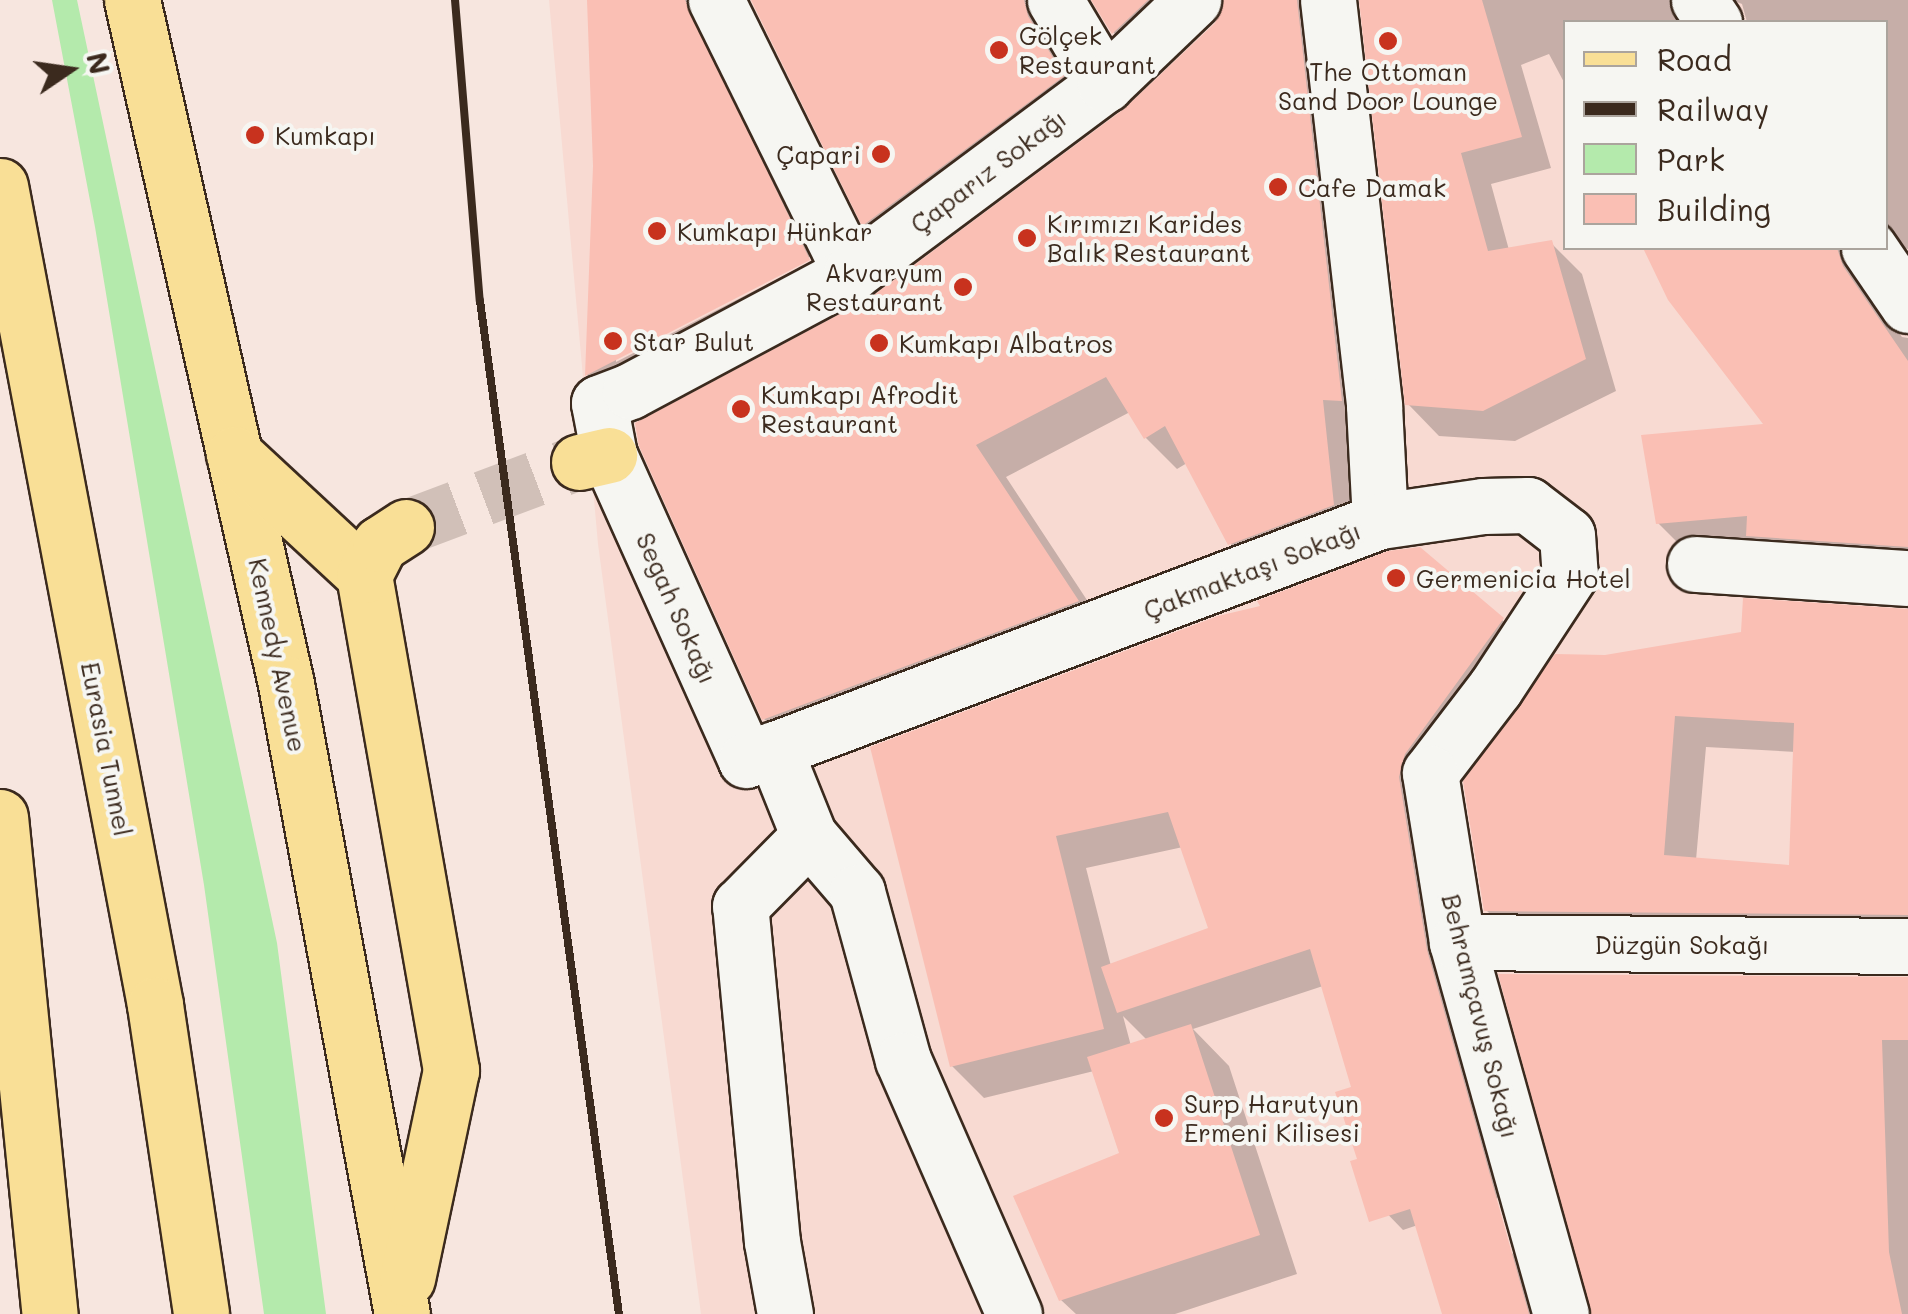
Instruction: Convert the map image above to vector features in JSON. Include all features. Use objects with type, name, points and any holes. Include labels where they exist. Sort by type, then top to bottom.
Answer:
[{"type":"main road","name":"Kennedy Avenue","points":[[132,0],[286,684],[402,1311]]},
{"type":"main road","name":"Eurasia Tunnel","points":[[0,186],[155,1005],[201,1314]]},
{"type":"main road","points":[[234,454],[364,574],[451,1070],[402,1311]]},
{"type":"main road","points":[[364,574],[380,544],[406,527]]},
{"type":"main road","points":[[0,817],[50,1314]]},
{"type":"street","points":[[716,0],[850,273]]},
{"type":"street","points":[[1055,0],[1105,84]]},
{"type":"street","name":"Çaparız Sokağı","points":[[594,459],[600,403],[630,391],[850,273],[1105,84],[1193,0]]},
{"type":"street","name":"Çakmaktaşı Sokağı","points":[[760,755],[1380,521],[1374,406],[1328,0]]},
{"type":"street","points":[[1870,250],[1908,304]]},
{"type":"street","name":"Segah Sokağı","points":[[594,459],[809,836],[856,892],[902,1060],[1014,1314]]},
{"type":"street","name":"Behramçavuş Sokağı","points":[[1380,521],[1484,506],[1528,505],[1567,535],[1570,574],[1496,688],[1430,773],[1457,942],[1561,1314]]},
{"type":"street","points":[[1695,564],[1908,578]]},
{"type":"street","points":[[785,1314],[772,1242],[740,906],[809,836]]},
{"type":"street","name":"Düzgün Sokağı","points":[[1457,942],[1908,946]]},
{"type":"shaded area","points":[[549,0],[1908,0],[1908,1314],[701,1314],[598,544]]},
{"type":"green space","points":[[52,0],[77,0],[277,943],[326,1314],[264,1314],[204,885],[95,227]]},
{"type":"building","points":[[587,0],[685,0],[810,260],[585,376],[593,166]]},
{"type":"building","points":[[751,0],[1024,0],[1028,16],[1064,76],[862,226]]},
{"type":"building","points":[[1091,0],[1148,0],[1112,34]]},
{"type":"building","points":[[1223,0],[1297,0],[1342,401],[1323,400],[1334,505],[1228,545],[1165,426],[1144,439],[1106,377],[976,445],[1079,601],[762,720],[639,446],[635,423],[870,298],[1124,109],[1215,23]]},
{"type":"building","points":[[1359,0],[1482,0],[1522,137],[1461,153],[1488,251],[1552,240],[1586,359],[1483,411],[1405,405]]},
{"type":"building","points":[[1644,250],[1838,250],[1843,266],[1908,361],[1908,547],[1746,536],[1747,516],[1656,524],[1641,435],[1763,424],[1668,300]]},
{"type":"building","points":[[1420,547],[1504,618],[1405,754],[1399,777],[1427,950],[1529,1314],[1442,1314],[1410,1209],[1369,1222],[1350,1161],[1357,1159],[1335,1092],[1351,1087],[1310,949],[1117,1013],[1101,967],[1208,928],[1168,812],[1056,836],[1104,1029],[950,1067],[870,747],[1218,616],[1260,606],[1257,601],[1388,551]]},
{"type":"building","points":[[1743,598],[1908,609],[1908,915],[1484,911],[1463,781],[1555,654],[1605,655],[1741,632]],"holes":[[[1675,716],[1794,723],[1789,865],[1664,855]]]},
{"type":"building","points":[[1498,974],[1908,977],[1908,1040],[1882,1040],[1889,1252],[1902,1314],[1591,1314]]},
{"type":"building","name":"Surp Harutyun Ermeni Kilisesi","points":[[1191,1024],[1260,1235],[1059,1301],[1013,1196],[1119,1153],[1087,1057]]},
{"type":"tunnel","points":[[406,527],[579,462]]},
{"type":"railway","points":[[455,0],[480,301],[619,1314]]},
{"type":"place","name":"The Ottoman Sand Door Lounge","points":[[1388,41]]},
{"type":"place","name":"Gölçek Restaurant","points":[[999,50]]},
{"type":"place","name":"Kumkapı","points":[[255,135]]},
{"type":"place","name":"Çapari","points":[[881,154]]},
{"type":"place","name":"Cafe Damak","points":[[1278,187]]},
{"type":"place","name":"Kumkapı Hünkar","points":[[657,231]]},
{"type":"place","name":"Kırımızı Karides Balık Restaurant","points":[[1027,238]]},
{"type":"place","name":"Akvaryum Restaurant","points":[[963,287]]},
{"type":"place","name":"Star Bulut","points":[[613,341]]},
{"type":"place","name":"Kumkapı Albatros","points":[[879,343]]},
{"type":"place","name":"Kumkapı Afrodit Restaurant","points":[[741,409]]},
{"type":"place","name":"Germenicia Hotel","points":[[1396,578]]},
{"type":"place","name":"Surp Harutyun Ermeni Kilisesi","points":[[1164,1118]]}]
